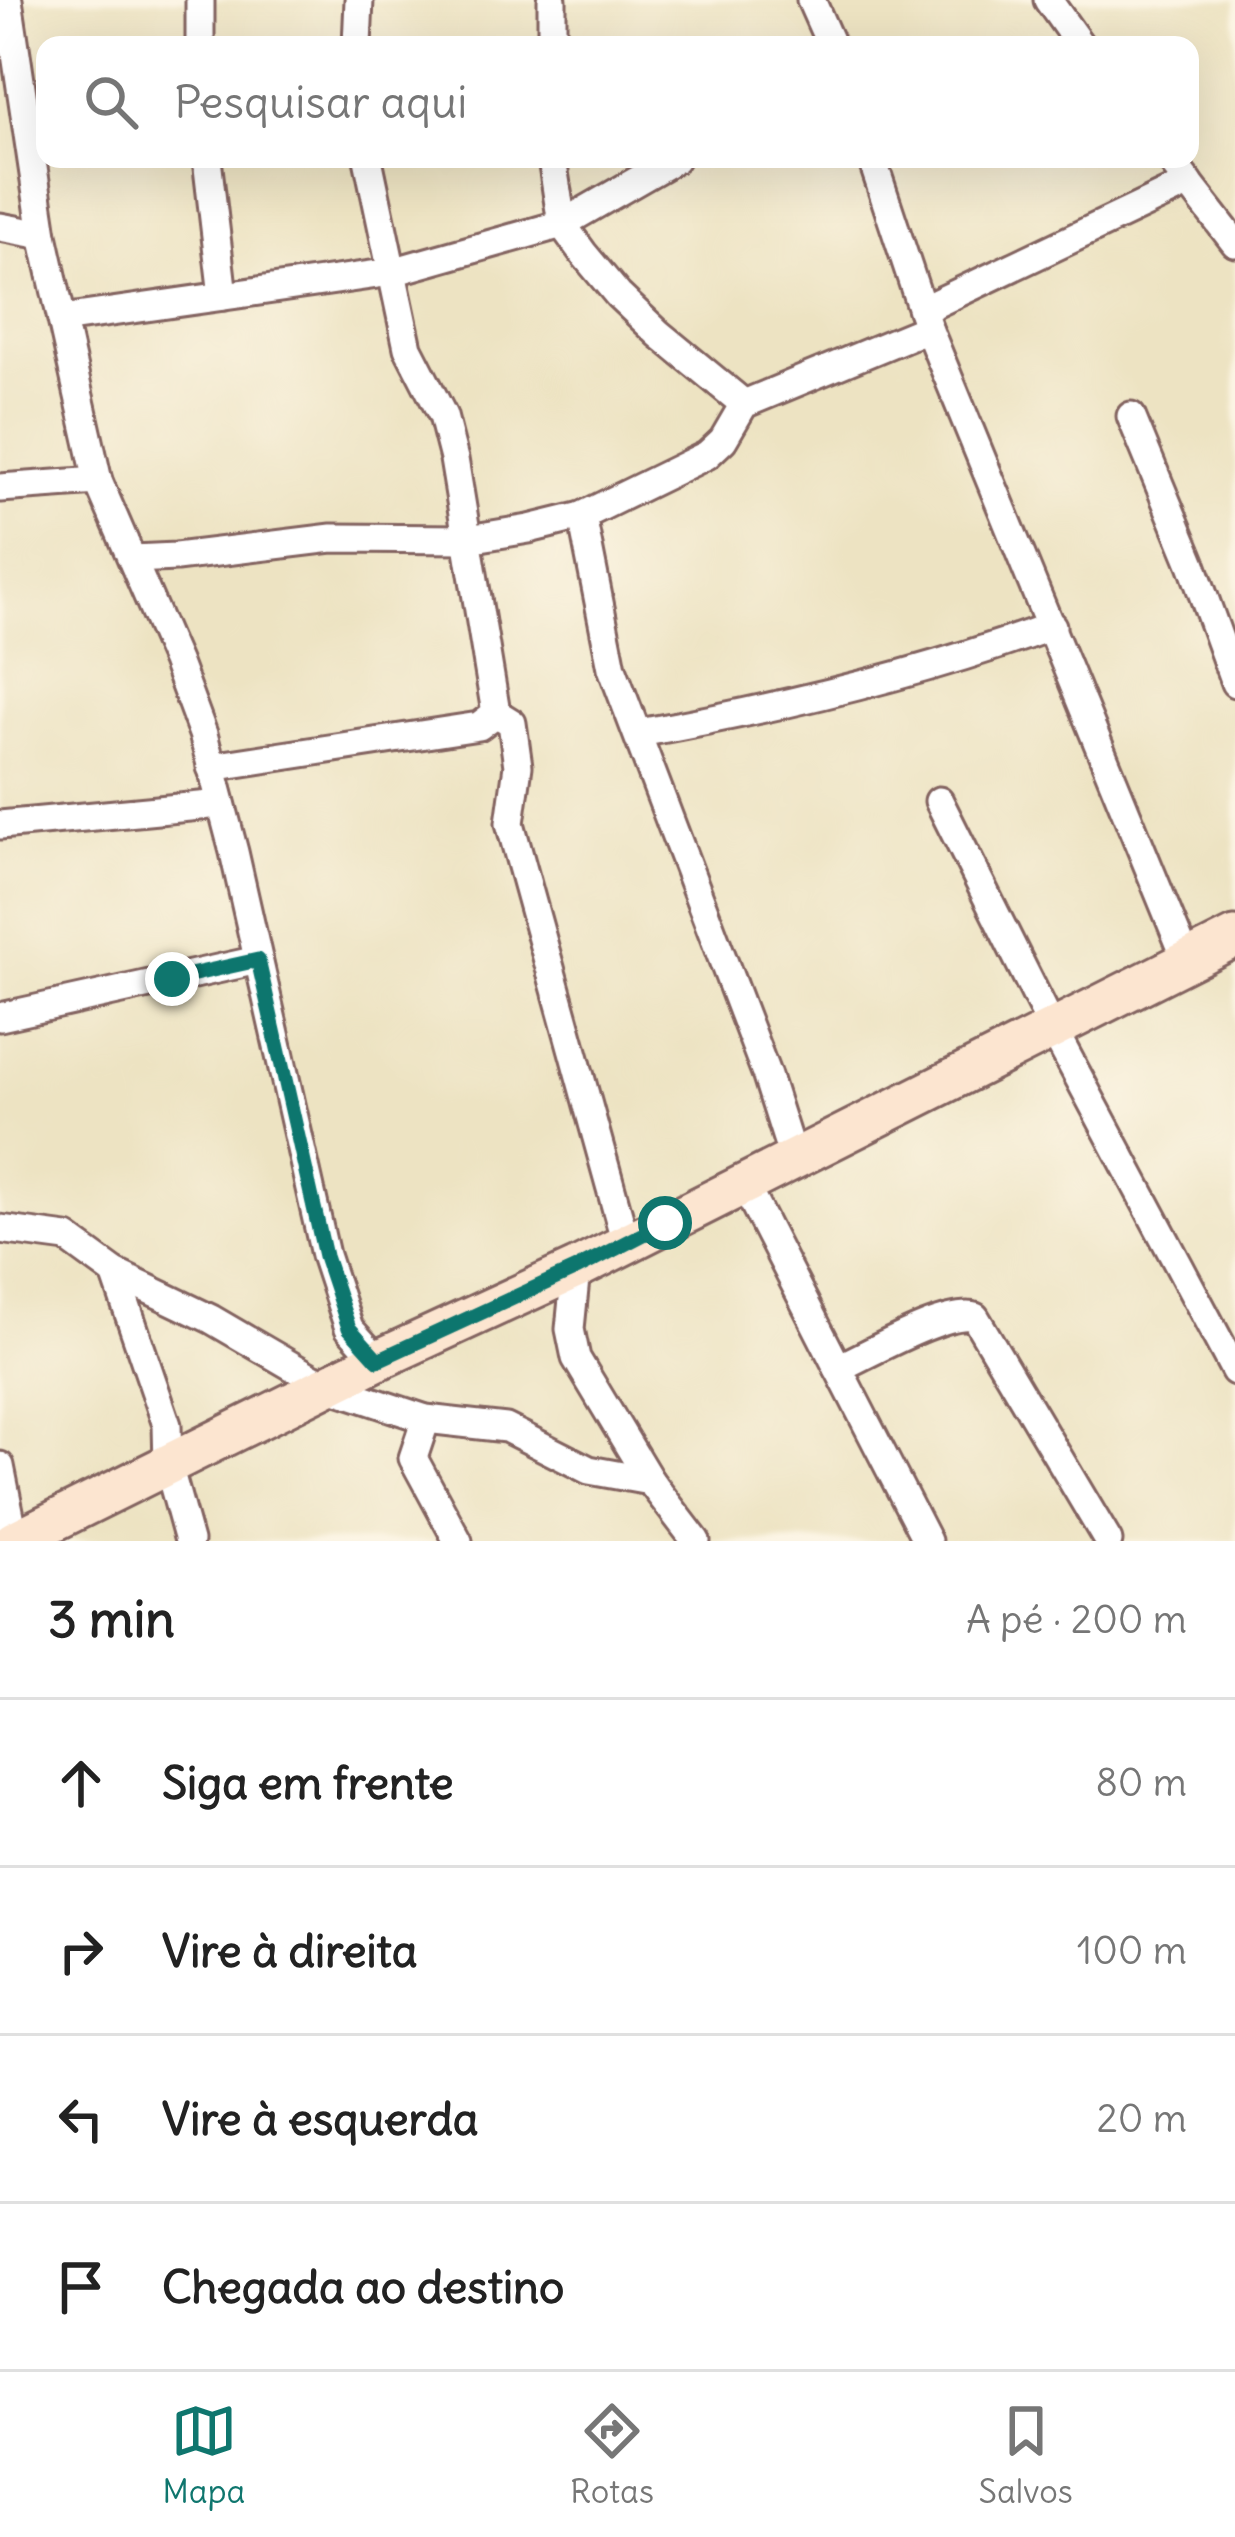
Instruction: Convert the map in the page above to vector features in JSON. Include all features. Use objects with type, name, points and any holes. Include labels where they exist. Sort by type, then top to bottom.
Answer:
[{"type":"street","points":[[8,0],[11,95],[98,482],[183,680],[211,767],[325,1256],[349,1328],[378,1360]]},
{"type":"street","points":[[200,0],[200,36]]},
{"type":"street","points":[[357,36],[359,0]]},
{"type":"street","points":[[552,0],[552,36]]},
{"type":"street","points":[[811,0],[827,36]]},
{"type":"street","points":[[1048,0],[1073,36]]},
{"type":"street","points":[[208,168],[223,296]]},
{"type":"street","points":[[370,168],[408,348],[443,416],[496,713],[512,723],[518,766],[510,823],[626,1243]]},
{"type":"street","points":[[553,168],[562,224],[618,295],[744,404]]},
{"type":"street","points":[[62,319],[392,272],[562,224],[659,168]]},
{"type":"street","points":[[875,168],[925,319],[1187,961]]},
{"type":"street","points":[[1177,168],[1235,242]]},
{"type":"street","points":[[133,559],[332,538],[468,539],[582,516],[707,455],[723,440],[744,404],[925,319],[1189,183]]},
{"type":"street","points":[[0,227],[43,235]]},
{"type":"street","points":[[1131,416],[1235,683]]},
{"type":"street","points":[[0,488],[98,482]]},
{"type":"street","points":[[582,516],[612,668],[759,1054],[793,1157]]},
{"type":"street","points":[[640,733],[972,655],[1052,626]]},
{"type":"street","points":[[211,767],[479,726],[496,713]]},
{"type":"street","points":[[939,801],[1054,1031],[1235,1371]]},
{"type":"street","points":[[0,825],[221,804]]},
{"type":"street","points":[[0,1466],[15,1541],[378,1360],[576,1269],[1235,937]]},
{"type":"street","points":[[0,1017],[258,960]]},
{"type":"street","points":[[743,1182],[927,1541]]},
{"type":"street","points":[[0,1228],[67,1238],[116,1273],[211,1319],[326,1386],[427,1419],[506,1428],[589,1470],[650,1481]]},
{"type":"street","points":[[576,1269],[570,1329],[577,1358],[650,1481],[696,1541]]},
{"type":"street","points":[[116,1273],[167,1425],[167,1465],[189,1541]]},
{"type":"street","points":[[838,1368],[944,1320],[966,1314],[975,1317],[1108,1541]]},
{"type":"street","points":[[427,1419],[413,1458],[458,1541]]},
{"type":"route","points":[[172,979],[258,960],[339,1303],[349,1328],[378,1360],[665,1223]]}]
